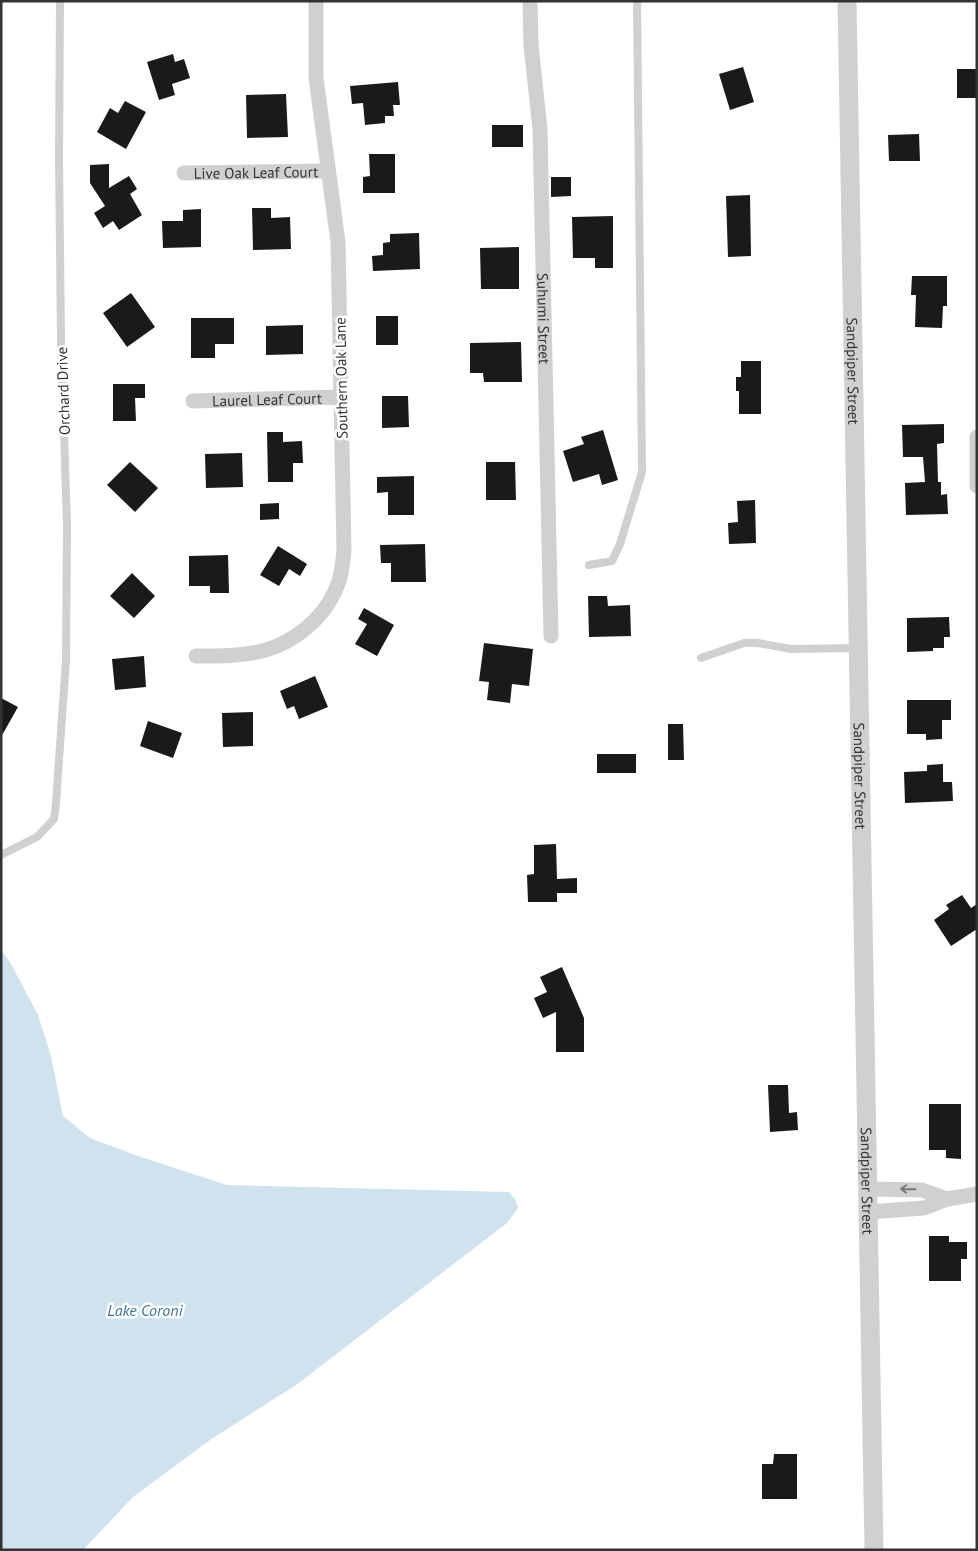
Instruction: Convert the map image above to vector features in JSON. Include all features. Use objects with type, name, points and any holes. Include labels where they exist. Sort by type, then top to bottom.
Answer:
[{"type":"street","name":"Southern Oak Lane","points":[[196,656],[231,656],[257,653],[282,645],[304,631],[325,610],[339,581],[344,550],[338,242],[316,78],[316,1]]},
{"type":"street","name":"Suhumi Street","points":[[530,1],[531,45],[540,129],[551,636]]},
{"type":"street","name":"Sandpiper Street","points":[[847,1],[874,1550]]},
{"type":"street","name":"Live Oak Leaf Court","points":[[184,173],[328,171]]},
{"type":"street","name":"Laurel Leaf Court","points":[[193,400],[341,397]]},
{"type":"street","points":[[977,436],[977,486]]},
{"type":"street","points":[[868,1188],[922,1190],[947,1200]]},
{"type":"street","points":[[868,1212],[924,1208],[947,1200],[977,1194]]},
{"type":"lane","name":"Orchard Drive","points":[[1,855],[38,837],[54,819],[58,781],[66,660],[67,526],[61,338],[60,1]]},
{"type":"lane","points":[[588,564],[612,561],[620,544],[642,472],[637,1]]},
{"type":"lane","points":[[701,658],[744,643],[758,643],[791,649],[858,648]]},
{"type":"water","name":"Lake Coroni","points":[[1,950],[10,962],[38,1015],[51,1056],[63,1116],[90,1138],[227,1185],[509,1192],[515,1199],[518,1208],[507,1223],[296,1385],[210,1440],[133,1497],[83,1550],[1,1550]]},
{"type":"building","points":[[173,54],[175,62],[184,59],[190,78],[172,84],[175,95],[159,100],[147,62]]},
{"type":"building","points":[[743,67],[754,102],[730,110],[719,74]]},
{"type":"building","points":[[957,69],[977,69],[977,98],[957,98]]},
{"type":"building","points":[[398,82],[400,105],[393,105],[394,116],[385,116],[385,123],[365,125],[363,103],[352,104],[350,86]]},
{"type":"building","points":[[286,94],[288,137],[247,138],[246,95]]},
{"type":"building","points":[[125,101],[146,112],[126,149],[97,132],[110,108],[118,113]]},
{"type":"building","points":[[492,125],[523,125],[523,147],[492,147]]},
{"type":"building","points":[[919,134],[920,161],[889,161],[888,135]]},
{"type":"building","points":[[369,154],[395,154],[395,193],[363,193],[363,177],[370,176]]},
{"type":"building","points":[[109,164],[109,188],[129,176],[137,189],[130,194],[142,215],[119,230],[113,221],[103,228],[94,213],[105,206],[90,183],[90,165]]},
{"type":"building","points":[[551,177],[571,177],[571,196],[551,197]]},
{"type":"building","points":[[750,195],[751,256],[728,257],[726,196]]},
{"type":"building","points":[[252,208],[271,208],[271,218],[290,217],[291,249],[253,250]]},
{"type":"building","points":[[201,209],[201,247],[163,248],[162,221],[183,221],[183,210]]},
{"type":"building","points":[[613,216],[613,268],[595,268],[595,258],[573,258],[572,217]]},
{"type":"building","points":[[419,233],[420,269],[373,271],[372,256],[383,255],[383,243],[390,242],[390,234]]},
{"type":"building","points":[[519,247],[519,289],[481,289],[480,248]]},
{"type":"building","points":[[912,276],[947,276],[947,306],[943,306],[942,328],[915,327],[916,295],[911,295]]},
{"type":"building","points":[[131,293],[155,327],[127,347],[103,313]]},
{"type":"building","points":[[376,316],[398,316],[398,345],[376,345]]},
{"type":"building","points":[[191,318],[234,318],[234,344],[215,344],[215,358],[191,358]]},
{"type":"building","points":[[303,325],[303,354],[266,355],[266,326]]},
{"type":"building","points":[[521,342],[522,382],[484,382],[483,373],[470,373],[470,343]]},
{"type":"building","points":[[741,361],[761,361],[761,414],[739,414],[739,391],[736,391],[736,377],[741,377]]},
{"type":"building","points":[[113,384],[145,384],[145,398],[135,398],[136,421],[113,421]]},
{"type":"building","points":[[382,396],[408,396],[409,427],[382,428]]},
{"type":"building","points":[[944,424],[944,443],[937,444],[938,482],[941,482],[941,495],[947,494],[948,514],[906,515],[905,483],[925,482],[923,457],[903,457],[902,425]]},
{"type":"building","points":[[603,430],[618,480],[602,485],[599,474],[573,482],[563,451],[584,444],[581,437]]},
{"type":"building","points":[[267,432],[283,432],[283,442],[302,441],[303,463],[293,463],[293,482],[268,482]]},
{"type":"building","points":[[242,453],[243,487],[206,488],[205,454]]},
{"type":"building","points":[[130,462],[158,488],[135,512],[107,485]]},
{"type":"building","points":[[486,462],[515,462],[516,500],[486,500]]},
{"type":"building","points":[[414,476],[414,515],[388,515],[388,492],[377,493],[377,477]]},
{"type":"building","points":[[755,500],[756,543],[729,544],[728,523],[738,522],[737,501]]},
{"type":"building","points":[[279,503],[279,519],[260,520],[260,504]]},
{"type":"building","points":[[425,544],[426,582],[391,582],[391,563],[381,563],[380,545]]},
{"type":"building","points":[[278,546],[307,564],[300,576],[289,569],[279,586],[260,575]]},
{"type":"building","points":[[228,555],[229,593],[210,593],[210,586],[189,586],[189,556]]},
{"type":"building","points":[[132,573],[155,596],[134,618],[110,596]]},
{"type":"building","points":[[588,596],[607,596],[608,606],[630,605],[631,636],[589,637]]},
{"type":"building","points":[[364,608],[394,625],[377,656],[355,644],[367,624],[358,619]]},
{"type":"building","points":[[949,617],[950,637],[944,637],[944,648],[933,648],[933,651],[907,652],[907,618]]},
{"type":"building","points":[[484,643],[533,649],[529,686],[512,684],[510,703],[487,700],[489,682],[479,681]]},
{"type":"building","points":[[144,656],[146,687],[115,690],[112,659]]},
{"type":"building","points":[[315,676],[328,707],[299,719],[294,706],[287,709],[280,691]]},
{"type":"building","points":[[1,698],[18,707],[1,737]]},
{"type":"building","points":[[907,700],[951,700],[951,720],[942,720],[942,739],[926,740],[926,734],[907,734]]},
{"type":"building","points":[[253,712],[253,746],[223,747],[222,713]]},
{"type":"building","points":[[148,721],[182,733],[173,758],[140,746]]},
{"type":"building","points":[[668,724],[683,724],[684,760],[668,760]]},
{"type":"building","points":[[597,754],[636,754],[636,773],[597,773]]},
{"type":"building","points":[[943,764],[943,782],[952,782],[953,801],[905,803],[904,772],[927,771],[927,765]]},
{"type":"building","points":[[556,844],[557,879],[577,878],[577,893],[557,893],[557,902],[528,902],[527,875],[534,874],[534,845]]},
{"type":"building","points":[[962,895],[971,908],[977,904],[977,929],[951,946],[934,920],[949,909],[946,905]]},
{"type":"building","points":[[562,967],[584,1018],[584,1052],[556,1052],[556,1012],[543,1018],[534,998],[547,992],[540,977]]},
{"type":"building","points":[[768,1085],[788,1085],[789,1113],[797,1112],[798,1130],[770,1132]]},
{"type":"building","points":[[929,1104],[961,1104],[961,1159],[946,1158],[946,1150],[929,1150]]},
{"type":"building","points":[[929,1236],[949,1236],[949,1242],[967,1242],[967,1259],[961,1259],[961,1281],[929,1281]]},
{"type":"building","points":[[774,1454],[797,1454],[797,1499],[762,1499],[762,1464],[773,1464]]}]
